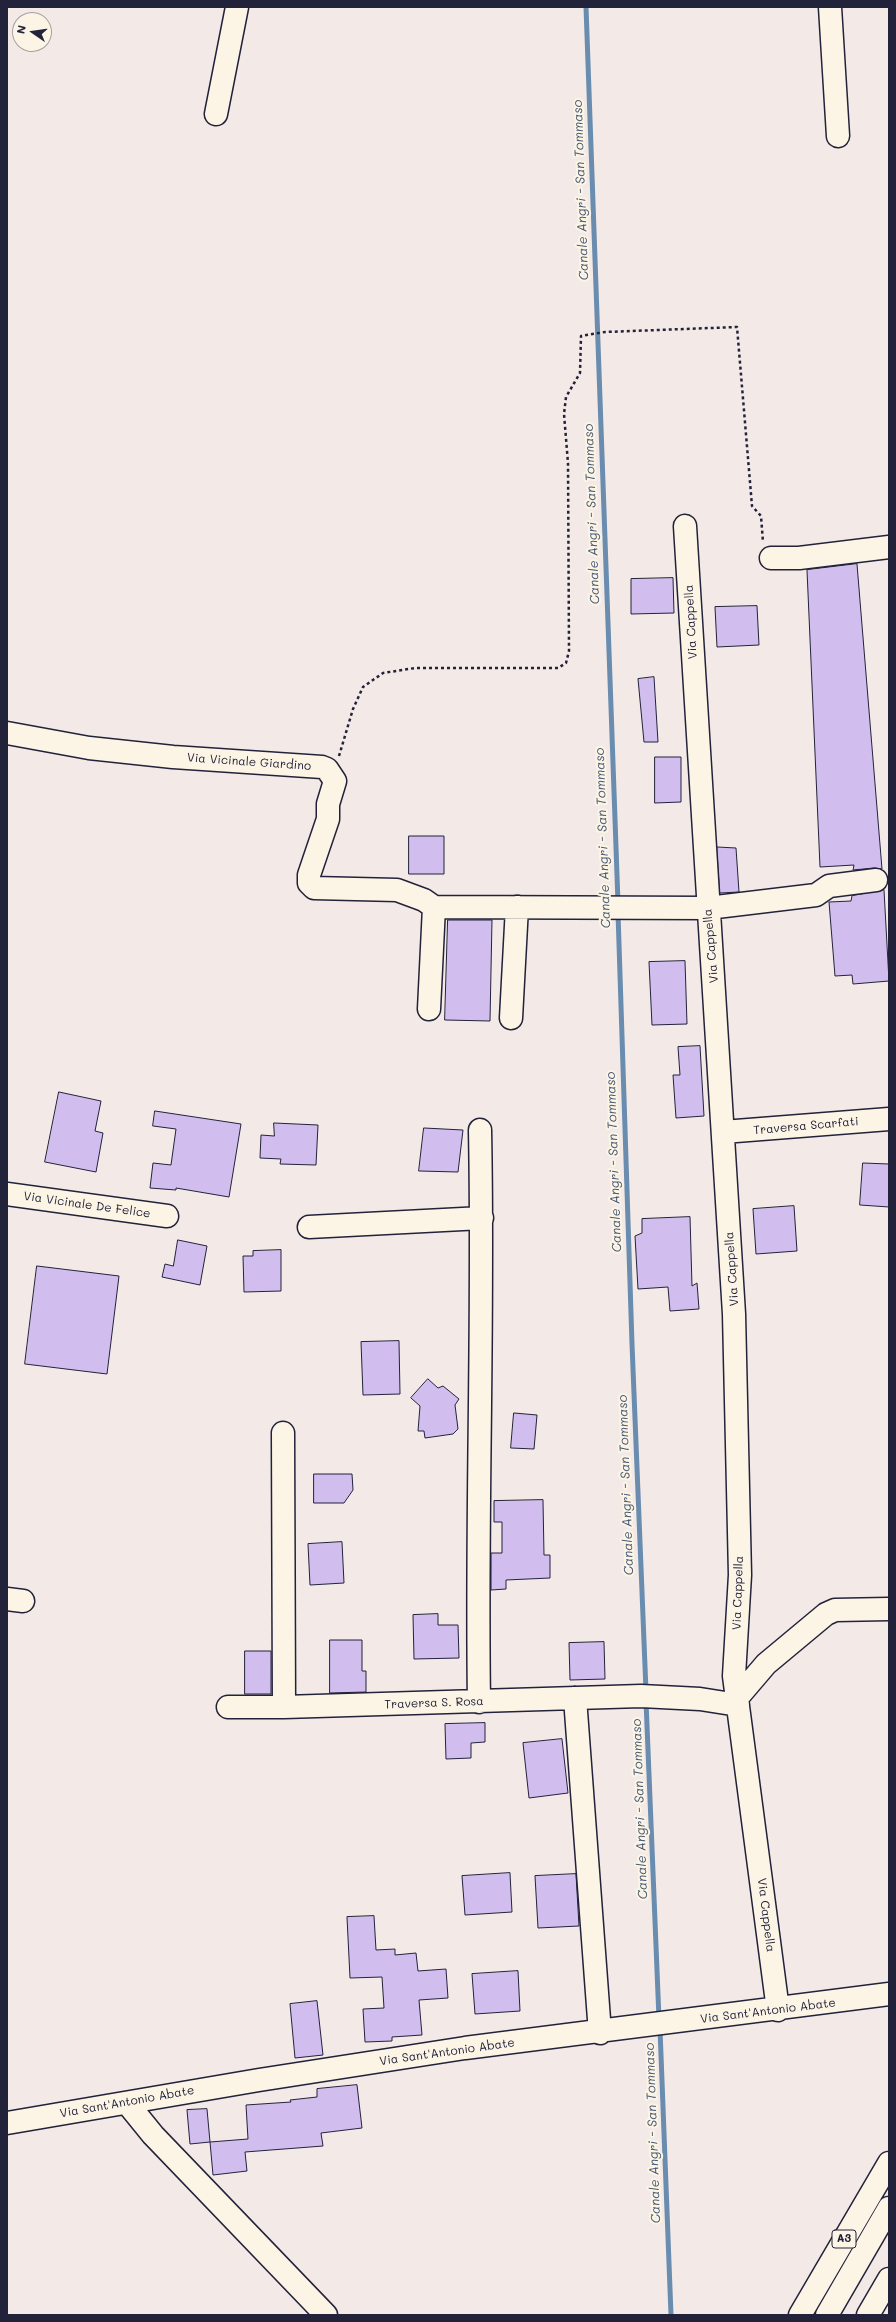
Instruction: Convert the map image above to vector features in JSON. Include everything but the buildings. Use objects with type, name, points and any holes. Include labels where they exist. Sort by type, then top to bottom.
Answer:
[{"type":"main road","points":[[216,114],[237,7]]},
{"type":"main road","points":[[830,7],[838,136]]},
{"type":"main road","name":"Via Cappella","points":[[685,526],[734,1314],[740,1575],[734,1676],[778,2010]]},
{"type":"main road","points":[[771,558],[799,558],[889,547]]},
{"type":"main road","name":"Via Vicinale Giardino","points":[[7,733],[97,749],[219,761],[322,766],[327,769],[335,780],[328,804],[328,818],[309,875],[309,883],[314,888],[397,890],[424,900],[434,907],[708,908],[816,894],[829,886],[876,880]]},
{"type":"main road","points":[[429,1009],[434,907]]},
{"type":"main road","points":[[511,1018],[517,907]]},
{"type":"main road","name":"Traversa Scarfati","points":[[723,1132],[889,1119]]},
{"type":"main road","points":[[479,1702],[477,1590],[482,1218],[480,1130]]},
{"type":"main road","name":"Via Vicinale De Felice","points":[[7,1194],[167,1216]]},
{"type":"main road","points":[[309,1227],[482,1218]]},
{"type":"main road","points":[[283,1433],[284,1707]]},
{"type":"main road","points":[[738,1702],[766,1664],[826,1614],[835,1610],[889,1609]]},
{"type":"main road","name":"Traversa S. Rosa","points":[[228,1707],[479,1702],[648,1696],[738,1702]]},
{"type":"main road","points":[[575,1698],[600,2033]]},
{"type":"main road","name":"Via Sant'Antonio Abate","points":[[7,2123],[420,2055],[778,2010],[889,1994]]},
{"type":"main road","points":[[127,2103],[153,2135],[326,2315]]},
{"type":"main road","name":"A3","points":[[800,2315],[889,2163]]},
{"type":"main road","name":"A3","points":[[826,2315],[889,2208]]},
{"type":"main road","points":[[868,2315],[889,2279]]},
{"type":"path","points":[[327,769],[335,765],[341,752],[353,709],[363,687],[383,673],[415,668],[558,668],[566,663],[569,651],[568,463],[564,414],[566,397],[580,373],[581,336],[605,332],[737,327],[752,506],[761,516],[764,550],[771,558]]},
{"type":"waterway","name":"Canale Angri - San Tommaso","points":[[586,7],[618,903]]},
{"type":"waterway","name":"Canale Angri - San Tommaso","points":[[618,913],[632,1344],[646,1691]]},
{"type":"waterway","name":"Canale Angri - San Tommaso","points":[[646,1701],[659,2019]]},
{"type":"waterway","name":"Canale Angri - San Tommaso","points":[[660,2029],[671,2315]]}]
